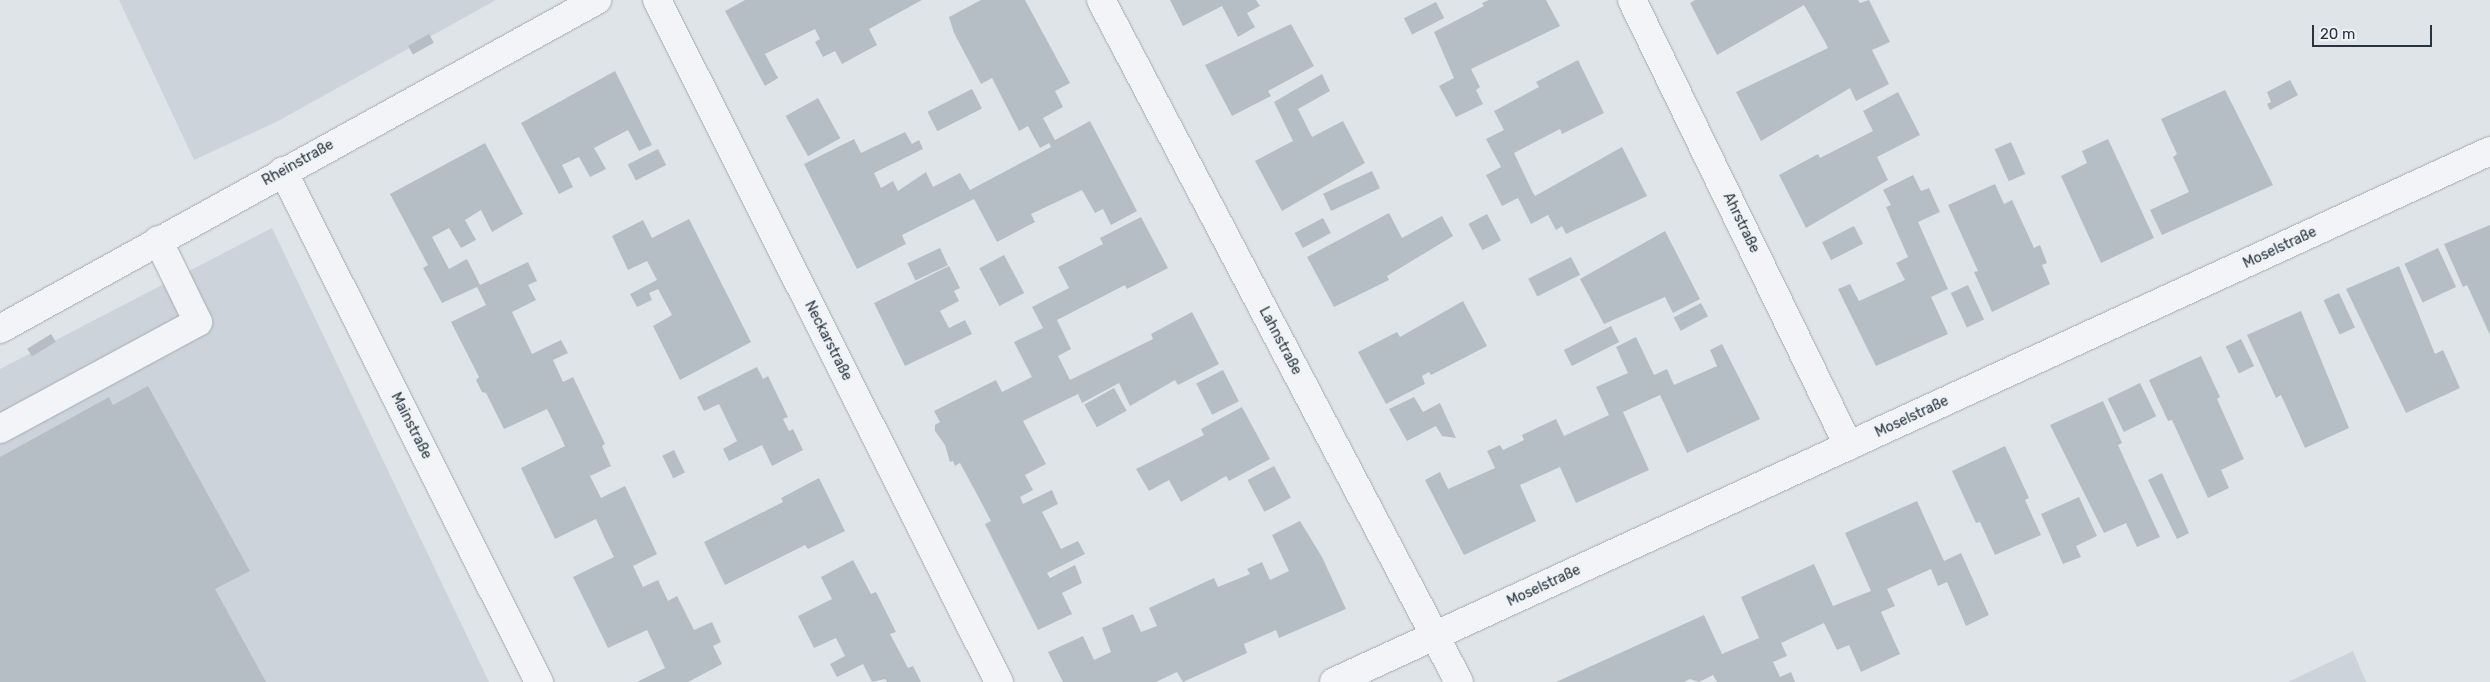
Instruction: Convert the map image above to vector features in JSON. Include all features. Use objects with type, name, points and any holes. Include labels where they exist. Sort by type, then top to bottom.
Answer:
[{"type":"street","name":"Rheinstraße","points":[[0,329],[283,171],[598,0]]},
{"type":"street","name":"Neckarstraße","points":[[657,0],[999,682]]},
{"type":"street","name":"Lahnstraße","points":[[1101,0],[1459,682]]},
{"type":"street","name":"Ahrstraße","points":[[1632,0],[1849,446]]},
{"type":"street","name":"Moselstraße","points":[[1334,682],[2490,151]]},
{"type":"street","name":"Mainstraße","points":[[283,171],[539,682]]},
{"type":"street","points":[[0,429],[198,322],[158,240]]},
{"type":"shaded area","points":[[119,0],[496,0],[278,121],[194,160]]},
{"type":"shaded area","points":[[272,228],[489,682],[0,682],[0,369]]},
{"type":"shaded area","points":[[2353,651],[2366,682],[2288,682]]},
{"type":"building","points":[[745,0],[922,0],[869,29],[877,45],[842,64],[835,51],[823,57],[815,42],[820,39],[815,29],[765,54],[778,78],[765,86],[725,11]]},
{"type":"building","points":[[981,0],[1025,0],[1070,83],[1055,91],[1063,107],[1043,118],[1055,140],[1090,121],[1137,211],[1111,225],[1103,209],[1095,213],[1082,190],[1031,214],[1035,222],[997,242],[974,199],[902,235],[906,244],[857,269],[804,164],[854,139],[861,153],[905,132],[912,144],[919,140],[923,149],[874,173],[881,188],[893,181],[898,191],[926,172],[933,187],[960,173],[970,190],[1051,147],[1049,143],[1040,148],[1028,126],[1019,131],[992,78],[981,84],[954,33],[949,17]]},
{"type":"building","points":[[1170,0],[1256,0],[1260,6],[1247,13],[1255,27],[1238,37],[1222,6],[1183,26]]},
{"type":"building","points":[[1489,0],[1546,0],[1560,26],[1471,69],[1480,87],[1476,90],[1483,104],[1456,117],[1439,86],[1454,78],[1434,32],[1484,6],[1482,3]]},
{"type":"building","points":[[1695,0],[1858,0],[1860,3],[1869,0],[1890,42],[1872,50],[1889,84],[1856,101],[1850,88],[1761,141],[1736,92],[1828,48],[1804,5],[1717,55],[1690,3]]},
{"type":"building","points":[[1436,2],[1444,18],[1412,34],[1404,18]]},
{"type":"building","points":[[1291,24],[1314,66],[1268,91],[1271,96],[1232,116],[1205,65]]},
{"type":"building","points":[[429,34],[434,43],[413,54],[408,46]]},
{"type":"building","points":[[1578,60],[1604,113],[1562,134],[1560,129],[1514,153],[1532,191],[1535,196],[1622,147],[1647,196],[1566,234],[1562,226],[1556,230],[1548,215],[1531,224],[1518,198],[1502,206],[1486,175],[1501,167],[1486,139],[1504,130],[1494,111],[1539,87],[1536,82]]},
{"type":"building","points":[[615,71],[652,145],[639,151],[628,130],[594,148],[606,169],[590,177],[579,157],[562,165],[573,187],[559,194],[521,123]]},
{"type":"building","points":[[1322,74],[1330,91],[1298,109],[1312,137],[1343,121],[1365,163],[1282,211],[1255,161],[1293,141],[1274,102]]},
{"type":"building","points":[[2290,80],[2298,95],[2270,110],[2267,104],[2271,102],[2267,92]]},
{"type":"building","points":[[972,89],[982,109],[937,131],[927,112]]},
{"type":"building","points":[[2225,90],[2273,185],[2162,235],[2150,210],[2189,192],[2173,157],[2177,154],[2161,119]]},
{"type":"building","points":[[1898,92],[1920,135],[1877,157],[1888,180],[1806,228],[1779,175],[1818,154],[1820,158],[1873,131],[1863,111]]},
{"type":"building","points":[[818,98],[840,138],[808,156],[786,116]]},
{"type":"building","points":[[2108,139],[2154,238],[2101,263],[2061,176],[2087,163],[2082,151]]},
{"type":"building","points":[[2011,142],[2025,174],[2009,181],[1995,149]]},
{"type":"building","points":[[485,143],[523,214],[492,232],[481,210],[465,220],[476,240],[461,248],[449,228],[432,237],[449,269],[467,259],[480,285],[528,262],[537,281],[528,285],[536,300],[512,312],[532,354],[561,340],[568,353],[553,360],[563,382],[573,377],[605,444],[602,446],[611,466],[590,476],[601,498],[625,486],[657,554],[633,566],[643,587],[658,580],[668,601],[677,596],[694,630],[712,622],[721,642],[713,646],[722,664],[688,682],[637,682],[665,668],[647,630],[608,648],[573,577],[614,557],[596,519],[555,539],[521,468],[565,446],[556,427],[547,409],[504,429],[486,393],[482,392],[476,380],[479,377],[451,322],[486,305],[477,287],[442,303],[423,268],[428,265],[390,194]]},
{"type":"building","points":[[658,149],[666,165],[636,180],[628,164]]},
{"type":"building","points":[[1372,171],[1380,188],[1331,211],[1323,194]]},
{"type":"building","points":[[1913,175],[1921,191],[1929,188],[1940,212],[1918,222],[1948,289],[1931,297],[1948,334],[1876,366],[1838,289],[1850,284],[1859,301],[1905,280],[1896,263],[1908,257],[1886,207],[1891,205],[1883,190]]},
{"type":"building","points":[[1995,184],[2004,204],[2012,200],[2034,248],[2040,245],[2047,263],[2042,265],[2050,284],[1992,312],[1974,272],[1978,271],[1948,205]]},
{"type":"building","points":[[1389,213],[1402,238],[1442,216],[1453,236],[1387,276],[1389,280],[1334,307],[1307,257]]},
{"type":"building","points":[[1487,214],[1501,240],[1483,250],[1468,224]]},
{"type":"building","points":[[1141,217],[1168,268],[1127,289],[1125,285],[1057,320],[1071,349],[1058,356],[1070,380],[1153,339],[1151,334],[1192,312],[1219,364],[1178,385],[1175,380],[1130,406],[1119,383],[1082,403],[1078,394],[1023,421],[1046,464],[1025,475],[1033,490],[1020,497],[1023,504],[1052,490],[1058,504],[1042,512],[1061,549],[1078,541],[1085,554],[1047,573],[1050,578],[1075,565],[1082,583],[1062,593],[1072,614],[1038,630],[985,524],[991,521],[960,463],[955,466],[953,461],[950,462],[945,445],[935,431],[935,425],[940,422],[934,411],[996,380],[1002,392],[1032,377],[1014,342],[1043,328],[1032,307],[1069,288],[1058,267],[1103,244],[1100,238]]},
{"type":"building","points":[[1323,218],[1331,233],[1303,248],[1295,233]]},
{"type":"building","points":[[689,219],[751,342],[680,380],[653,326],[672,315],[658,289],[649,293],[652,300],[637,307],[630,294],[657,280],[647,261],[628,270],[612,236],[643,220],[652,238]]},
{"type":"building","points":[[2490,225],[2490,335],[2467,285],[2463,287],[2444,244]]},
{"type":"building","points":[[1854,226],[1863,244],[1831,260],[1822,242]]},
{"type":"building","points":[[1665,231],[1700,299],[1673,313],[1665,297],[1604,324],[1580,279]]},
{"type":"building","points":[[940,248],[948,265],[915,280],[907,263]]},
{"type":"building","points":[[2438,248],[2456,287],[2423,303],[2404,264]]},
{"type":"building","points":[[1004,255],[1024,293],[999,306],[979,268]]},
{"type":"building","points":[[1571,257],[1580,275],[1537,297],[1528,279]]},
{"type":"building","points":[[949,266],[960,288],[954,291],[959,301],[940,311],[949,328],[965,320],[972,334],[905,366],[874,303]]},
{"type":"building","points":[[2399,266],[2435,354],[2443,350],[2460,388],[2406,413],[2346,289]]},
{"type":"building","points":[[1968,285],[1984,319],[1967,327],[1951,293]]},
{"type":"building","points":[[2339,293],[2355,327],[2340,335],[2324,300]]},
{"type":"building","points":[[1463,301],[1487,346],[1431,375],[1429,372],[1422,376],[1425,384],[1386,404],[1358,352],[1397,332],[1400,337]]},
{"type":"building","points":[[1701,303],[1708,316],[1681,331],[1674,318]]},
{"type":"building","points":[[2301,311],[2349,428],[2305,448],[2281,395],[2276,398],[2247,335]]},
{"type":"building","points":[[1611,326],[1619,342],[1572,366],[1564,350]]},
{"type":"building","points":[[51,334],[56,342],[32,356],[27,349]]},
{"type":"building","points":[[1636,337],[1654,375],[1667,369],[1674,385],[1717,366],[1710,350],[1722,344],[1760,419],[1687,453],[1660,395],[1623,412],[1649,470],[1576,503],[1560,467],[1520,485],[1536,521],[1464,555],[1425,480],[1440,472],[1448,489],[1495,468],[1487,451],[1500,445],[1503,450],[1524,440],[1522,435],[1556,419],[1564,436],[1609,415],[1596,387],[1628,373],[1616,347]]},
{"type":"building","points":[[2241,339],[2254,366],[2239,373],[2226,346]]},
{"type":"building","points":[[2201,356],[2220,397],[2217,399],[2244,459],[2221,470],[2229,488],[2208,498],[2172,420],[2168,421],[2149,380]]},
{"type":"building","points":[[757,367],[763,379],[768,376],[788,417],[783,419],[789,431],[793,429],[803,450],[772,466],[762,445],[729,461],[723,449],[737,441],[719,404],[704,411],[697,397]]},
{"type":"building","points":[[1223,370],[1239,401],[1212,415],[1196,384]]},
{"type":"building","points":[[2140,383],[2156,416],[2124,432],[2108,399]]},
{"type":"building","points":[[148,386],[250,571],[215,589],[266,682],[0,682],[0,457],[109,397],[113,405]]},
{"type":"building","points":[[1114,388],[1127,411],[1097,427],[1084,404]]},
{"type":"building","points":[[1414,397],[1423,412],[1440,403],[1456,438],[1442,436],[1436,426],[1407,441],[1389,409]]},
{"type":"building","points":[[2103,401],[2122,443],[2118,445],[2160,537],[2137,547],[2126,523],[2104,533],[2050,425]]},
{"type":"building","points":[[1242,407],[1270,459],[1229,481],[1226,476],[1181,502],[1169,480],[1149,491],[1136,469],[1204,435],[1201,429]]},
{"type":"building","points":[[2005,446],[2029,498],[2025,500],[2041,535],[1995,555],[1980,522],[1976,523],[1952,471]]},
{"type":"building","points":[[674,450],[685,472],[673,478],[662,456]]},
{"type":"building","points":[[1274,466],[1291,498],[1264,512],[1248,480]]},
{"type":"building","points":[[2162,473],[2189,533],[2177,539],[2148,480]]},
{"type":"building","points":[[819,478],[845,531],[808,549],[805,545],[725,585],[704,542],[783,502],[781,498]]},
{"type":"building","points":[[2079,497],[2097,536],[2076,546],[2081,557],[2063,564],[2041,514]]},
{"type":"building","points":[[1917,501],[1944,561],[1961,553],[1989,615],[1966,626],[1947,582],[1938,586],[1931,569],[1887,589],[1895,606],[1881,612],[1900,654],[1861,672],[1849,645],[1837,650],[1824,623],[1781,643],[1787,656],[1773,662],[1780,677],[1791,672],[1795,682],[1717,682],[1713,675],[1699,682],[1690,679],[1684,682],[1556,682],[1704,615],[1722,654],[1759,638],[1741,597],[1814,564],[1833,606],[1871,591],[1845,533]]},
{"type":"building","points":[[1300,521],[1322,557],[1346,609],[1279,638],[1276,630],[1244,644],[1247,653],[1183,682],[1177,672],[1156,682],[1063,682],[1048,652],[1083,636],[1094,660],[1111,652],[1102,628],[1133,614],[1141,632],[1157,626],[1149,608],[1214,578],[1218,587],[1250,574],[1247,569],[1262,562],[1270,580],[1289,571],[1272,535]]},
{"type":"building","points":[[853,560],[871,594],[876,592],[896,632],[890,634],[908,668],[913,666],[921,682],[887,682],[885,679],[872,682],[863,664],[837,677],[830,664],[845,656],[836,638],[814,648],[798,616],[832,599],[821,577]]}]
